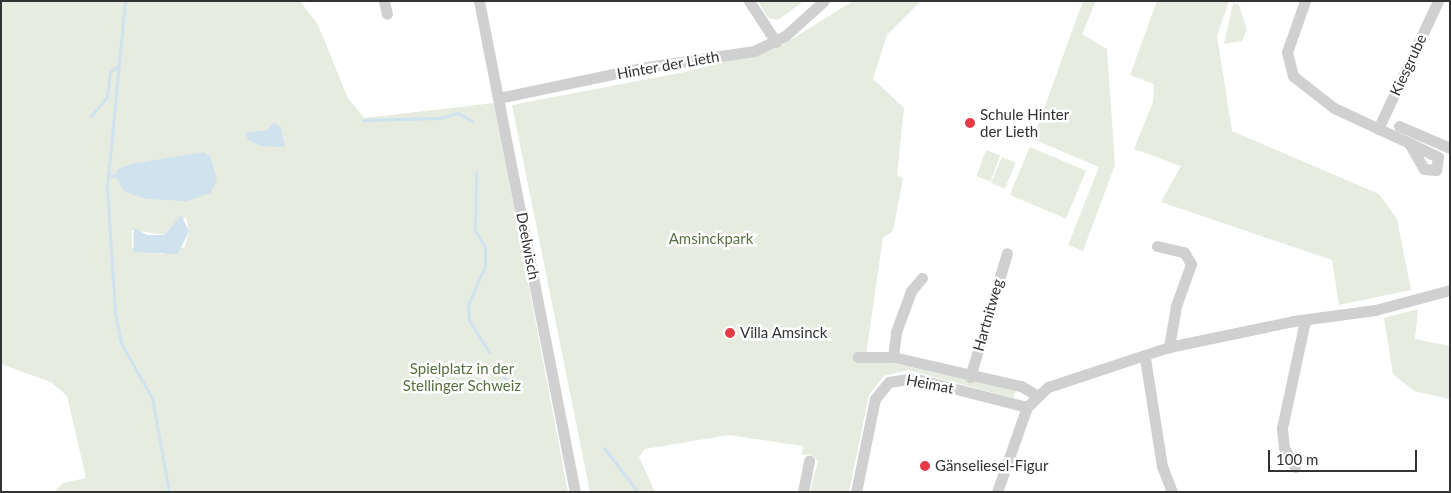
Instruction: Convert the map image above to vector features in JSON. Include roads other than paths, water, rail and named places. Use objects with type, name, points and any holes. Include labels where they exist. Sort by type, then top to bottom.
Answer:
[{"type":"street","points":[[384,1],[387,14]]},
{"type":"street","name":"Deelwisch","points":[[479,1],[575,492]]},
{"type":"street","points":[[749,1],[776,42]]},
{"type":"street","name":"Hinter der Lieth","points":[[498,98],[647,67],[742,53],[776,42],[824,1]]},
{"type":"street","points":[[1305,1],[1287,52],[1293,76],[1323,102],[1409,143]]},
{"type":"street","name":"Kiesgrube","points":[[1378,129],[1438,1]]},
{"type":"street","points":[[1399,126],[1450,148]]},
{"type":"street","points":[[1157,246],[1184,252],[1191,264],[1176,306],[1169,347]]},
{"type":"street","name":"Hartnitweg","points":[[970,377],[1007,254]]},
{"type":"street","points":[[893,357],[905,308],[922,278]]},
{"type":"street","points":[[997,492],[1027,407],[1036,395],[1057,384],[1145,358],[1169,347],[1305,321],[1375,310],[1450,290]]},
{"type":"street","points":[[1295,467],[1284,448],[1282,428],[1305,321]]},
{"type":"street","points":[[858,358],[893,357],[970,377],[1021,386],[1036,395]]},
{"type":"street","points":[[1145,358],[1162,466],[1171,490]]},
{"type":"street","name":"Heimat","points":[[856,492],[875,399],[889,382],[913,378],[1027,407]]},
{"type":"street","points":[[803,492],[809,460]]},
{"type":"water","points":[[274,123],[281,127],[285,147],[261,146],[248,140],[246,133],[267,130]]},
{"type":"water","points":[[204,152],[210,156],[217,179],[211,193],[187,201],[147,199],[125,192],[115,176],[118,169],[131,164]]},
{"type":"water","points":[[181,215],[189,231],[178,254],[133,252],[134,228],[147,235],[165,235]]},
{"type":"waterway","points":[[125,1],[107,188],[115,312],[121,343],[152,398],[169,492]]},
{"type":"waterway","points":[[91,116],[107,97],[110,72],[118,66]]},
{"type":"waterway","points":[[363,120],[440,118],[458,113],[472,121]]},
{"type":"waterway","points":[[476,173],[475,230],[485,247],[485,266],[468,305],[469,320],[489,352]]},
{"type":"waterway","points":[[108,175],[115,176]]},
{"type":"waterway","points":[[499,363],[510,393]]},
{"type":"waterway","points":[[604,448],[638,492]]},
{"type":"place","name":"Schule Hinter der Lieth","points":[[970,123]]},
{"type":"place","name":"Villa Amsinck","points":[[730,333]]},
{"type":"place","name":"Gänseliesel-Figur","points":[[925,466]]},
{"type":"park label","name":"Amsinckpark","points":[[711,239]]},
{"type":"park label","name":"Spielplatz in der Stellinger Schweiz","points":[[462,376]]}]
